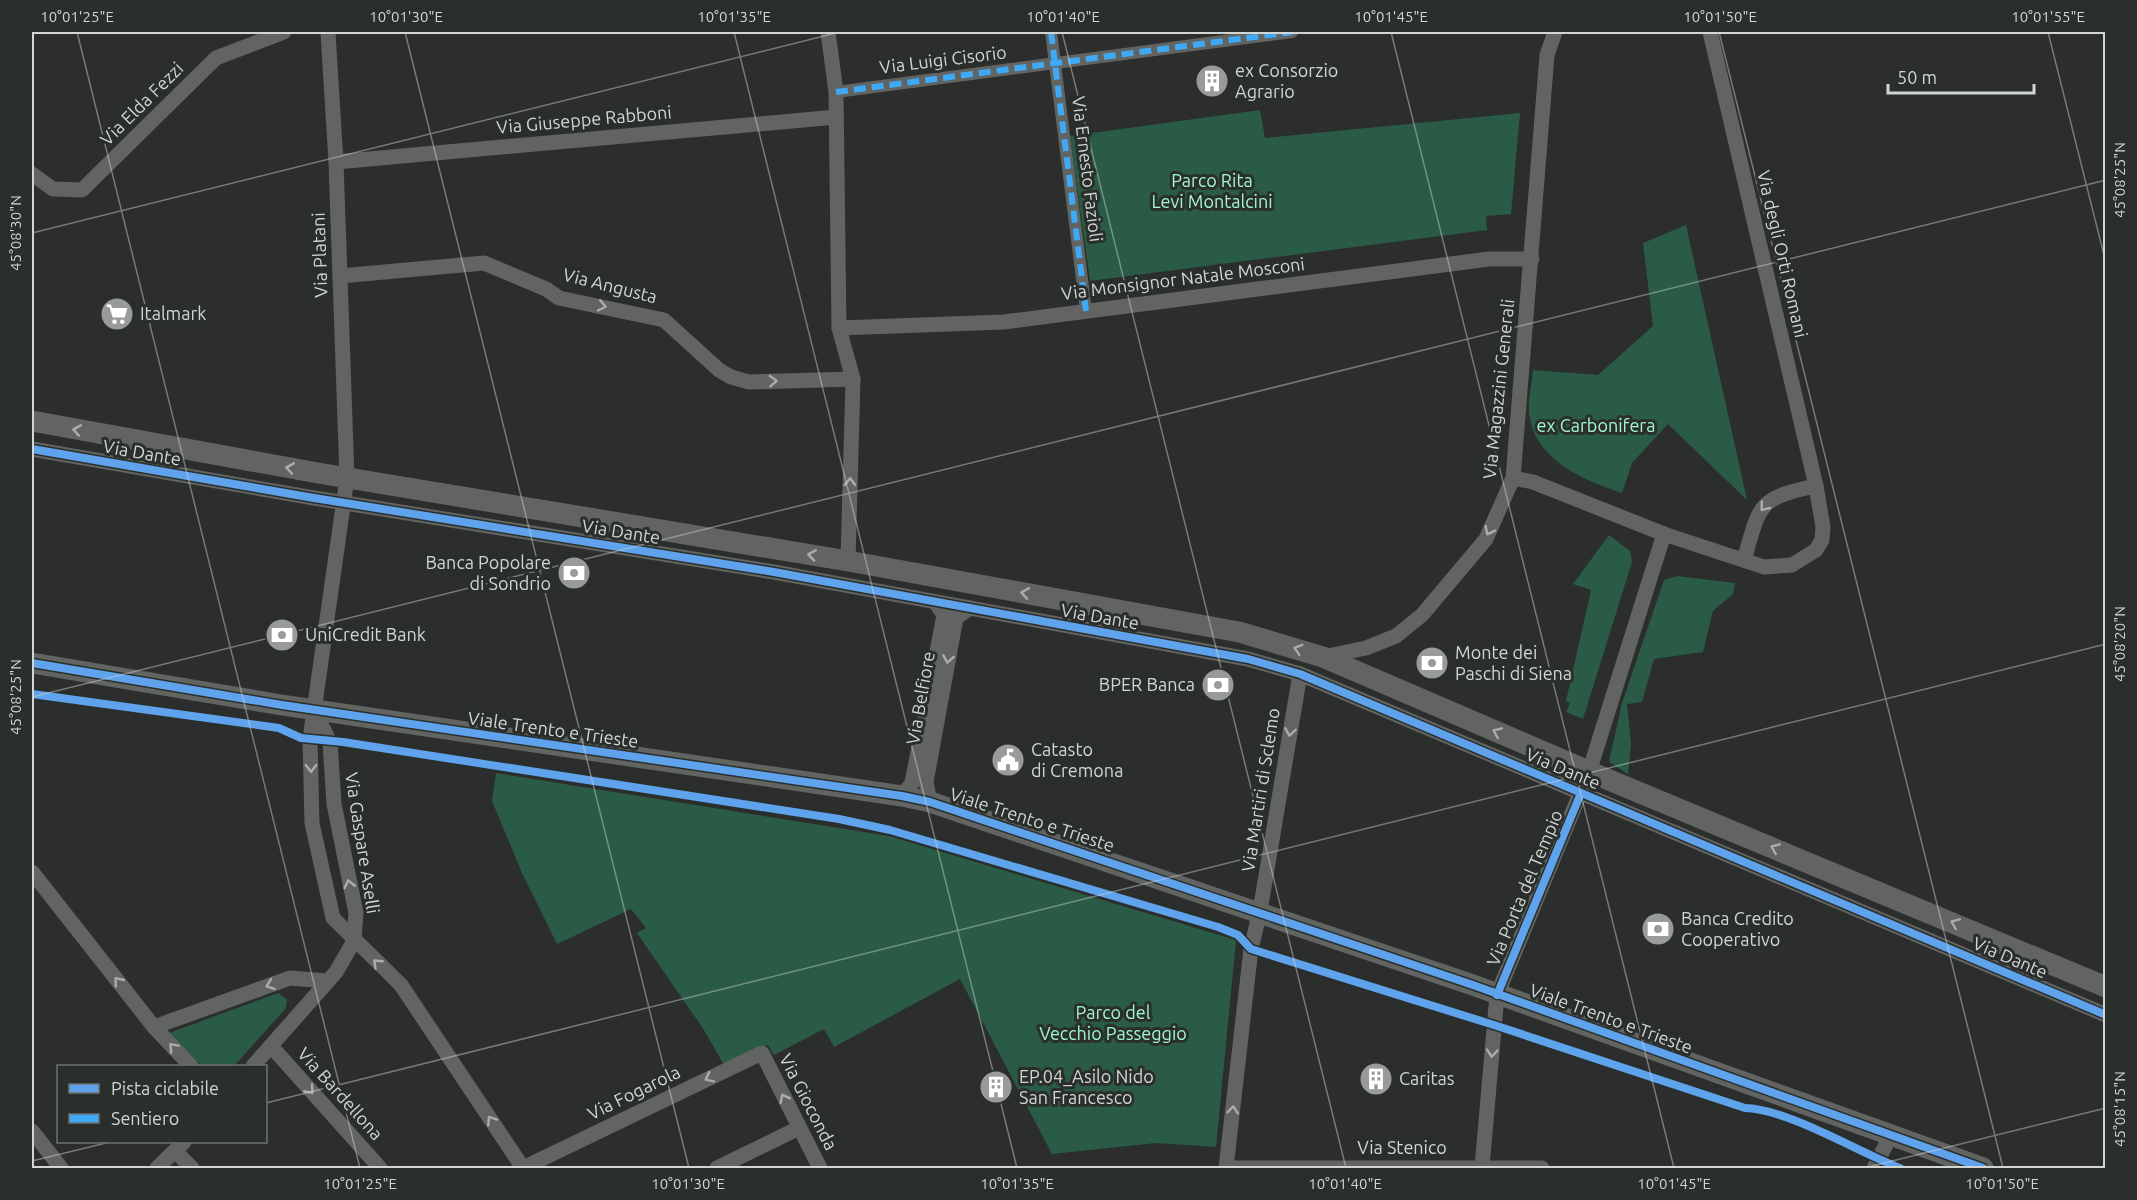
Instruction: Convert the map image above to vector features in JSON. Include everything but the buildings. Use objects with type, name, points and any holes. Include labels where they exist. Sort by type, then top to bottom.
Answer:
[{"type":"main road","name":"Via Dante","points":[[32,421],[347,478],[848,561],[1239,632],[1323,657],[1589,772],[2106,987]]},
{"type":"main road","name":"Viale Trento e Trieste","points":[[32,663],[314,710],[930,802],[1260,911],[1983,1168]]},
{"type":"street","name":"Via Elda Fezzi","points":[[32,174],[53,189],[82,190],[216,58],[284,32]]},
{"type":"street","name":"Via Platani","points":[[314,710],[347,478],[336,162],[328,32]]},
{"type":"street","points":[[828,32],[836,92],[839,328],[853,379],[848,561]]},
{"type":"street","name":"Via Ernesto Fazioli","points":[[1051,32],[1086,311]]},
{"type":"street","name":"Via Luigi Cisorio","points":[[836,92],[1263,33],[1292,32]]},
{"type":"street","name":"Via Magazzini Generali","points":[[1323,657],[1366,648],[1396,636],[1422,615],[1486,539],[1513,478],[1547,54],[1556,32]]},
{"type":"street","name":"Via degli Orti Romani","points":[[1513,478],[1533,482],[1664,534],[1764,567],[1792,564],[1816,550],[1822,540],[1823,527],[1816,486],[1710,32]]},
{"type":"street","name":"Via Giuseppe Rabboni","points":[[336,162],[836,117]]},
{"type":"street","name":"Via Monsignor Natale Mosconi","points":[[839,328],[1004,322],[1489,259],[1532,259]]},
{"type":"street","name":"Via Angusta","points":[[340,276],[484,263],[546,289],[559,298],[664,320],[719,370],[731,377],[749,382],[853,379]]},
{"type":"street","name":"Via Dante","points":[[32,449],[344,503],[774,572],[1248,659],[1300,674],[2106,1015]]},
{"type":"street","points":[[1744,560],[1761,507],[1782,493],[1816,486]]},
{"type":"street","name":"Via Dante","points":[[607,545],[640,527]]},
{"type":"street","points":[[1589,772],[1664,534]]},
{"type":"street","points":[[742,544],[774,572]]},
{"type":"street","name":"Via Dante","points":[[1024,618],[1069,600]]},
{"type":"street","name":"Via Belfiore","points":[[902,796],[912,783],[944,615],[936,603]]},
{"type":"street","name":"Via Belfiore","points":[[930,802],[926,782],[956,618],[970,608]]},
{"type":"street","name":"Via Martiri di Sclemo","points":[[1226,1168],[1251,950],[1260,911],[1300,674]]},
{"type":"street","name":"Via Gaspare Aselli","points":[[314,710],[310,740],[313,832],[333,918],[401,985],[523,1168]]},
{"type":"street","name":"Via Gaspare Aselli","points":[[314,710],[330,742],[334,804],[356,913],[354,941]]},
{"type":"street","name":"Via Dante","points":[[1581,793],[1589,772]]},
{"type":"street","name":"Via Porta del Tempio","points":[[1482,1167],[1497,995],[1581,793]]},
{"type":"street","points":[[1701,844],[1745,835]]},
{"type":"street","points":[[32,872],[154,1027],[190,1065]]},
{"type":"street","points":[[254,1065],[327,981],[354,941]]},
{"type":"street","points":[[154,1027],[290,978],[327,981]]},
{"type":"street","name":"Via Bardellona","points":[[271,1046],[380,1168]]},
{"type":"street","name":"Via Fogarola","points":[[523,1168],[762,1053]]},
{"type":"street","name":"Via Gioconda","points":[[762,1053],[820,1168]]},
{"type":"street","points":[[717,1168],[799,1128]]},
{"type":"street","points":[[32,1131],[61,1168]]},
{"type":"street","points":[[1874,1168],[1891,1135]]},
{"type":"street","points":[[158,1168],[180,1146],[192,1168]]},
{"type":"street","name":"Via Stenico","points":[[1226,1168],[1542,1168]]},
{"type":"green space","name":"Parco Rita Levi Montalcini","points":[[1260,110],[1265,138],[1520,113],[1511,214],[1486,216],[1487,230],[1090,281],[1070,136]]},
{"type":"green space","name":"ex Carbonifera","points":[[1686,225],[1747,500],[1668,424],[1632,463],[1622,493],[1576,474],[1550,455],[1540,443],[1529,412],[1533,370],[1598,375],[1653,326],[1643,243]]},
{"type":"green space","points":[[1609,535],[1630,551],[1632,562],[1583,719],[1566,712],[1570,703],[1566,701],[1591,590],[1573,584]]},
{"type":"green space","points":[[1677,576],[1735,583],[1733,594],[1713,611],[1703,652],[1654,659],[1642,702],[1627,704],[1631,743],[1628,774],[1609,762],[1622,703],[1664,580]]},
{"type":"green space","name":"Parco del Vecchio Passeggio","points":[[496,773],[889,836],[1236,940],[1216,1147],[1156,1143],[1052,1154],[960,979],[834,1047],[824,1029],[774,1055],[768,1045],[724,1065],[704,1030],[637,933],[646,928],[631,909],[557,944],[522,873],[492,801]]},
{"type":"green space","points":[[278,993],[287,999],[286,1008],[235,1065],[201,1065],[169,1033]]},
{"type":"marked path","points":[[1051,32],[1086,311]]},
{"type":"marked path","points":[[836,92],[1292,32]]},
{"type":"cycle path","points":[[32,449],[314,498],[774,572],[1248,659],[1300,674],[2106,1015]]},
{"type":"cycle path","points":[[32,663],[282,705],[930,802],[1470,984],[1983,1168]]},
{"type":"cycle path","points":[[32,694],[279,728],[301,738],[343,742],[839,819],[890,830],[1218,927],[1238,935],[1251,949],[1494,1025],[1745,1108],[1762,1110],[1802,1123],[1900,1168]]},
{"type":"cycle path","points":[[1497,995],[1581,793]]},
{"type":"place","name":"ex Consorzio Agrario","points":[[1212,81]]},
{"type":"place","name":"Italmark","points":[[117,314]]},
{"type":"place","name":"Banca Popolare di Sondrio","points":[[574,573]]},
{"type":"place","name":"UniCredit Bank","points":[[282,635]]},
{"type":"place","name":"Monte dei Paschi di Siena","points":[[1432,663]]},
{"type":"place","name":"BPER Banca","points":[[1218,685]]},
{"type":"place","name":"Catasto di Cremona","points":[[1008,760]]},
{"type":"place","name":"Banca Credito Cooperativo","points":[[1658,929]]},
{"type":"place","name":"Caritas","points":[[1376,1079]]},
{"type":"place","name":"EP.04_Asilo Nido San Francesco","points":[[996,1087]]}]
